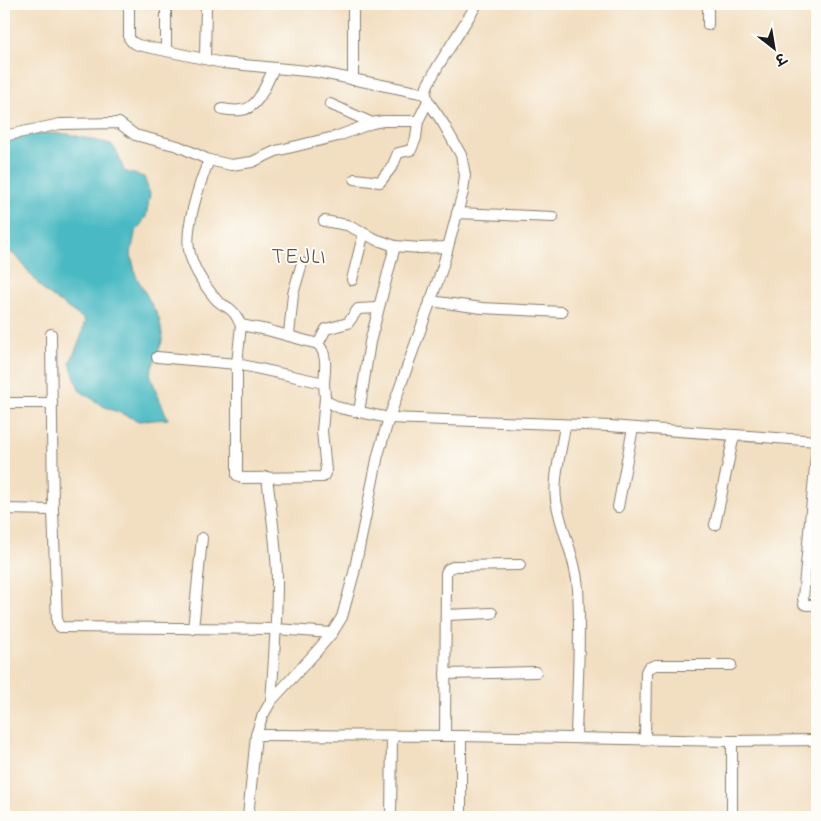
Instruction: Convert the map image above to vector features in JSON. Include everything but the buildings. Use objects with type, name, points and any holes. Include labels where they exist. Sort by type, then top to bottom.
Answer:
[{"type":"street","points":[[129,4],[128,33],[132,42],[223,63],[317,72],[427,98],[461,155],[465,176],[463,192],[442,269],[389,418],[378,455],[354,573],[342,617],[332,633],[271,701],[262,717],[256,735],[248,817]]},
{"type":"street","points":[[166,4],[166,50]]},
{"type":"street","points":[[206,4],[206,59]]},
{"type":"street","points":[[353,4],[353,80]]},
{"type":"street","points":[[355,179],[380,182],[394,165],[398,153],[411,150],[416,138],[418,121],[427,98],[427,86],[477,4]]},
{"type":"street","points":[[708,4],[708,25]]},
{"type":"street","points":[[222,109],[242,110],[253,106],[261,96],[274,68]]},
{"type":"street","points":[[330,104],[372,123]]},
{"type":"street","points":[[4,136],[60,124],[119,123],[136,135],[178,146],[209,160],[231,165],[243,164],[276,151],[338,136],[372,123],[383,121],[418,121]]},
{"type":"street","points":[[209,160],[196,197],[188,241],[189,253],[194,266],[216,300],[232,310],[241,325],[237,364],[237,475],[243,478],[320,478],[326,474],[322,431],[325,398],[325,356],[323,349],[318,344],[289,335],[241,325]]},
{"type":"street","points":[[457,214],[553,217]]},
{"type":"street","points":[[324,221],[347,225],[375,239],[395,246],[420,248],[447,246]]},
{"type":"street","points":[[352,280],[364,232]]},
{"type":"street","points":[[358,412],[377,308],[395,246]]},
{"type":"street","points":[[289,335],[293,294],[302,263]]},
{"type":"street","points":[[430,302],[511,310],[562,312]]},
{"type":"street","points":[[318,344],[326,329],[348,323],[358,309],[377,308]]},
{"type":"street","points":[[51,334],[53,510],[57,622],[60,627],[276,629],[332,633]]},
{"type":"street","points":[[156,357],[237,364],[324,383]]},
{"type":"street","points":[[325,398],[333,406],[389,418],[633,428],[817,441]]},
{"type":"street","points":[[4,403],[52,403]]},
{"type":"street","points":[[565,425],[556,481],[556,498],[560,519],[571,550],[578,588],[576,738]]},
{"type":"street","points":[[618,507],[633,428]]},
{"type":"street","points":[[715,525],[734,434]]},
{"type":"street","points":[[817,445],[815,497],[802,598],[804,604],[817,606]]},
{"type":"street","points":[[267,477],[276,552],[276,629],[271,701]]},
{"type":"street","points":[[4,509],[53,510]]},
{"type":"street","points":[[193,629],[202,538]]},
{"type":"street","points":[[445,736],[446,574],[450,567],[520,565]]},
{"type":"street","points":[[446,615],[492,613]]},
{"type":"street","points":[[645,739],[646,672],[648,668],[656,665],[731,665]]},
{"type":"street","points":[[445,674],[536,672]]},
{"type":"street","points":[[256,735],[461,736],[732,741],[817,740]]},
{"type":"street","points":[[391,817],[392,736]]},
{"type":"street","points":[[461,736],[461,817]]},
{"type":"street","points":[[732,741],[732,817]]},
{"type":"water","points":[[43,133],[68,134],[111,144],[117,152],[124,171],[144,177],[150,194],[146,217],[135,233],[131,254],[136,276],[159,318],[163,339],[150,373],[168,419],[139,421],[103,406],[79,390],[70,363],[81,337],[85,320],[44,291],[17,257],[4,248],[4,140]]},
{"type":"district","name":"TEJLI","points":[[299,258]]}]
